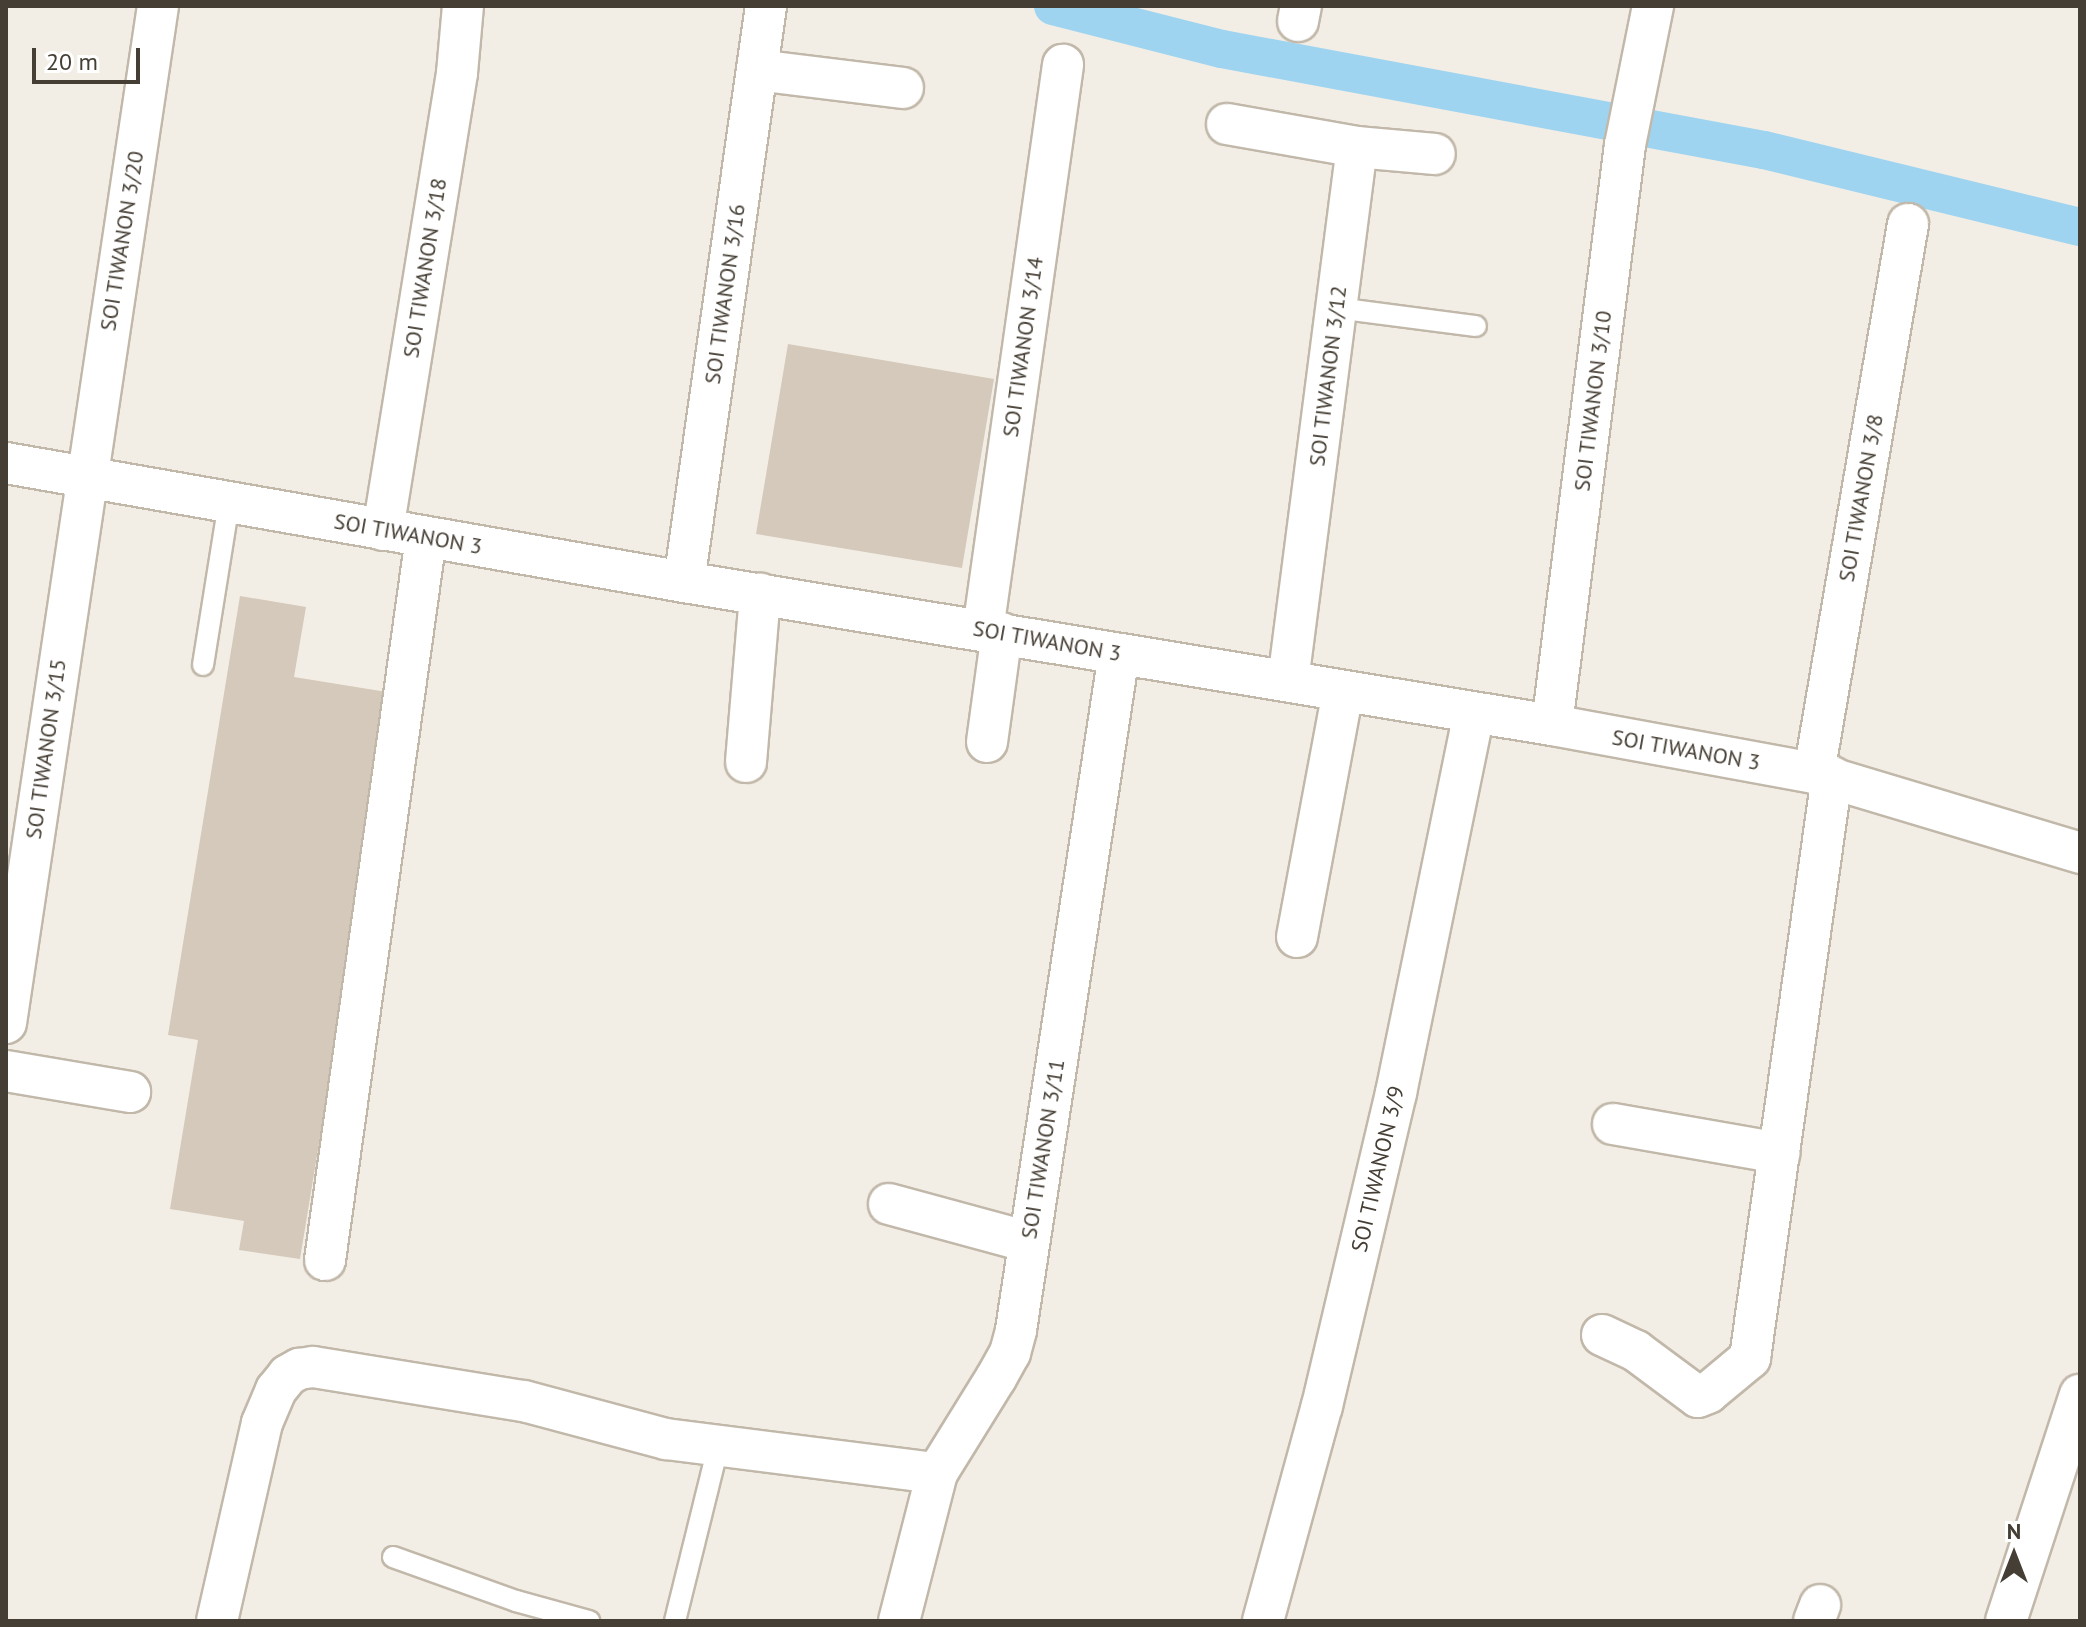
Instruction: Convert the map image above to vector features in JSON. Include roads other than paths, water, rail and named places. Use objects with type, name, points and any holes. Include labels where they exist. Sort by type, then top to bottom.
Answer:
[{"type":"street","name":"SOI TIWANON 3/20","points":[[86,476],[158,6]]},
{"type":"street","name":"SOI TIWANON 3/18","points":[[383,530],[457,73],[463,6]]},
{"type":"street","name":"SOI TIWANON 3/16","points":[[684,582],[766,6]]},
{"type":"street","name":"SOI TIWANON 3/10","points":[[1552,725],[1625,145],[1653,6]]},
{"type":"street","name":"SOI TIWANON 3/14","points":[[987,742],[992,632],[1063,65]]},
{"type":"street","points":[[757,70],[903,88]]},
{"type":"street","points":[[1227,124],[1357,147],[1435,154]]},
{"type":"street","name":"SOI TIWANON 3/12","points":[[1288,681],[1357,147]]},
{"type":"street","name":"SOI TIWANON 3/8","points":[[1602,1335],[1636,1351],[1698,1397],[1708,1393],[1750,1358],[1779,1153],[1823,775],[1908,224]]},
{"type":"street","name":"SOI TIWANON 3","points":[[6,463],[684,582],[1552,725],[1823,775],[2080,853]]},
{"type":"street","name":"SOI TIWANON 3/15","points":[[6,1023],[86,476]]},
{"type":"street","points":[[325,1260],[426,538]]},
{"type":"street","points":[[746,762],[760,594]]},
{"type":"street","name":"SOI TIWANON 3/11","points":[[899,1621],[937,1473],[1010,1353],[1119,654]]},
{"type":"street","points":[[1297,937],[1343,691]]},
{"type":"street","name":"SOI TIWANON 3/9","points":[[1263,1621],[1322,1406],[1393,1108],[1474,713]]},
{"type":"street","points":[[6,1071],[130,1092]]},
{"type":"street","points":[[1613,1124],[1779,1153]]},
{"type":"street","points":[[889,1204],[1029,1242]]},
{"type":"street","points":[[217,1621],[262,1423],[276,1390],[288,1375],[299,1369],[313,1367],[524,1401],[623,1430],[718,1447],[937,1473]]},
{"type":"street","points":[[2006,1621],[2078,1407]]},
{"type":"lane","points":[[1337,308],[1476,326]]},
{"type":"lane","points":[[203,665],[229,502]]},
{"type":"lane","points":[[675,1621],[718,1447]]},
{"type":"lane","points":[[393,1557],[516,1601],[589,1621]]},
{"type":"waterway","points":[[1053,6],[1222,49],[1764,150],[2080,227]]}]
